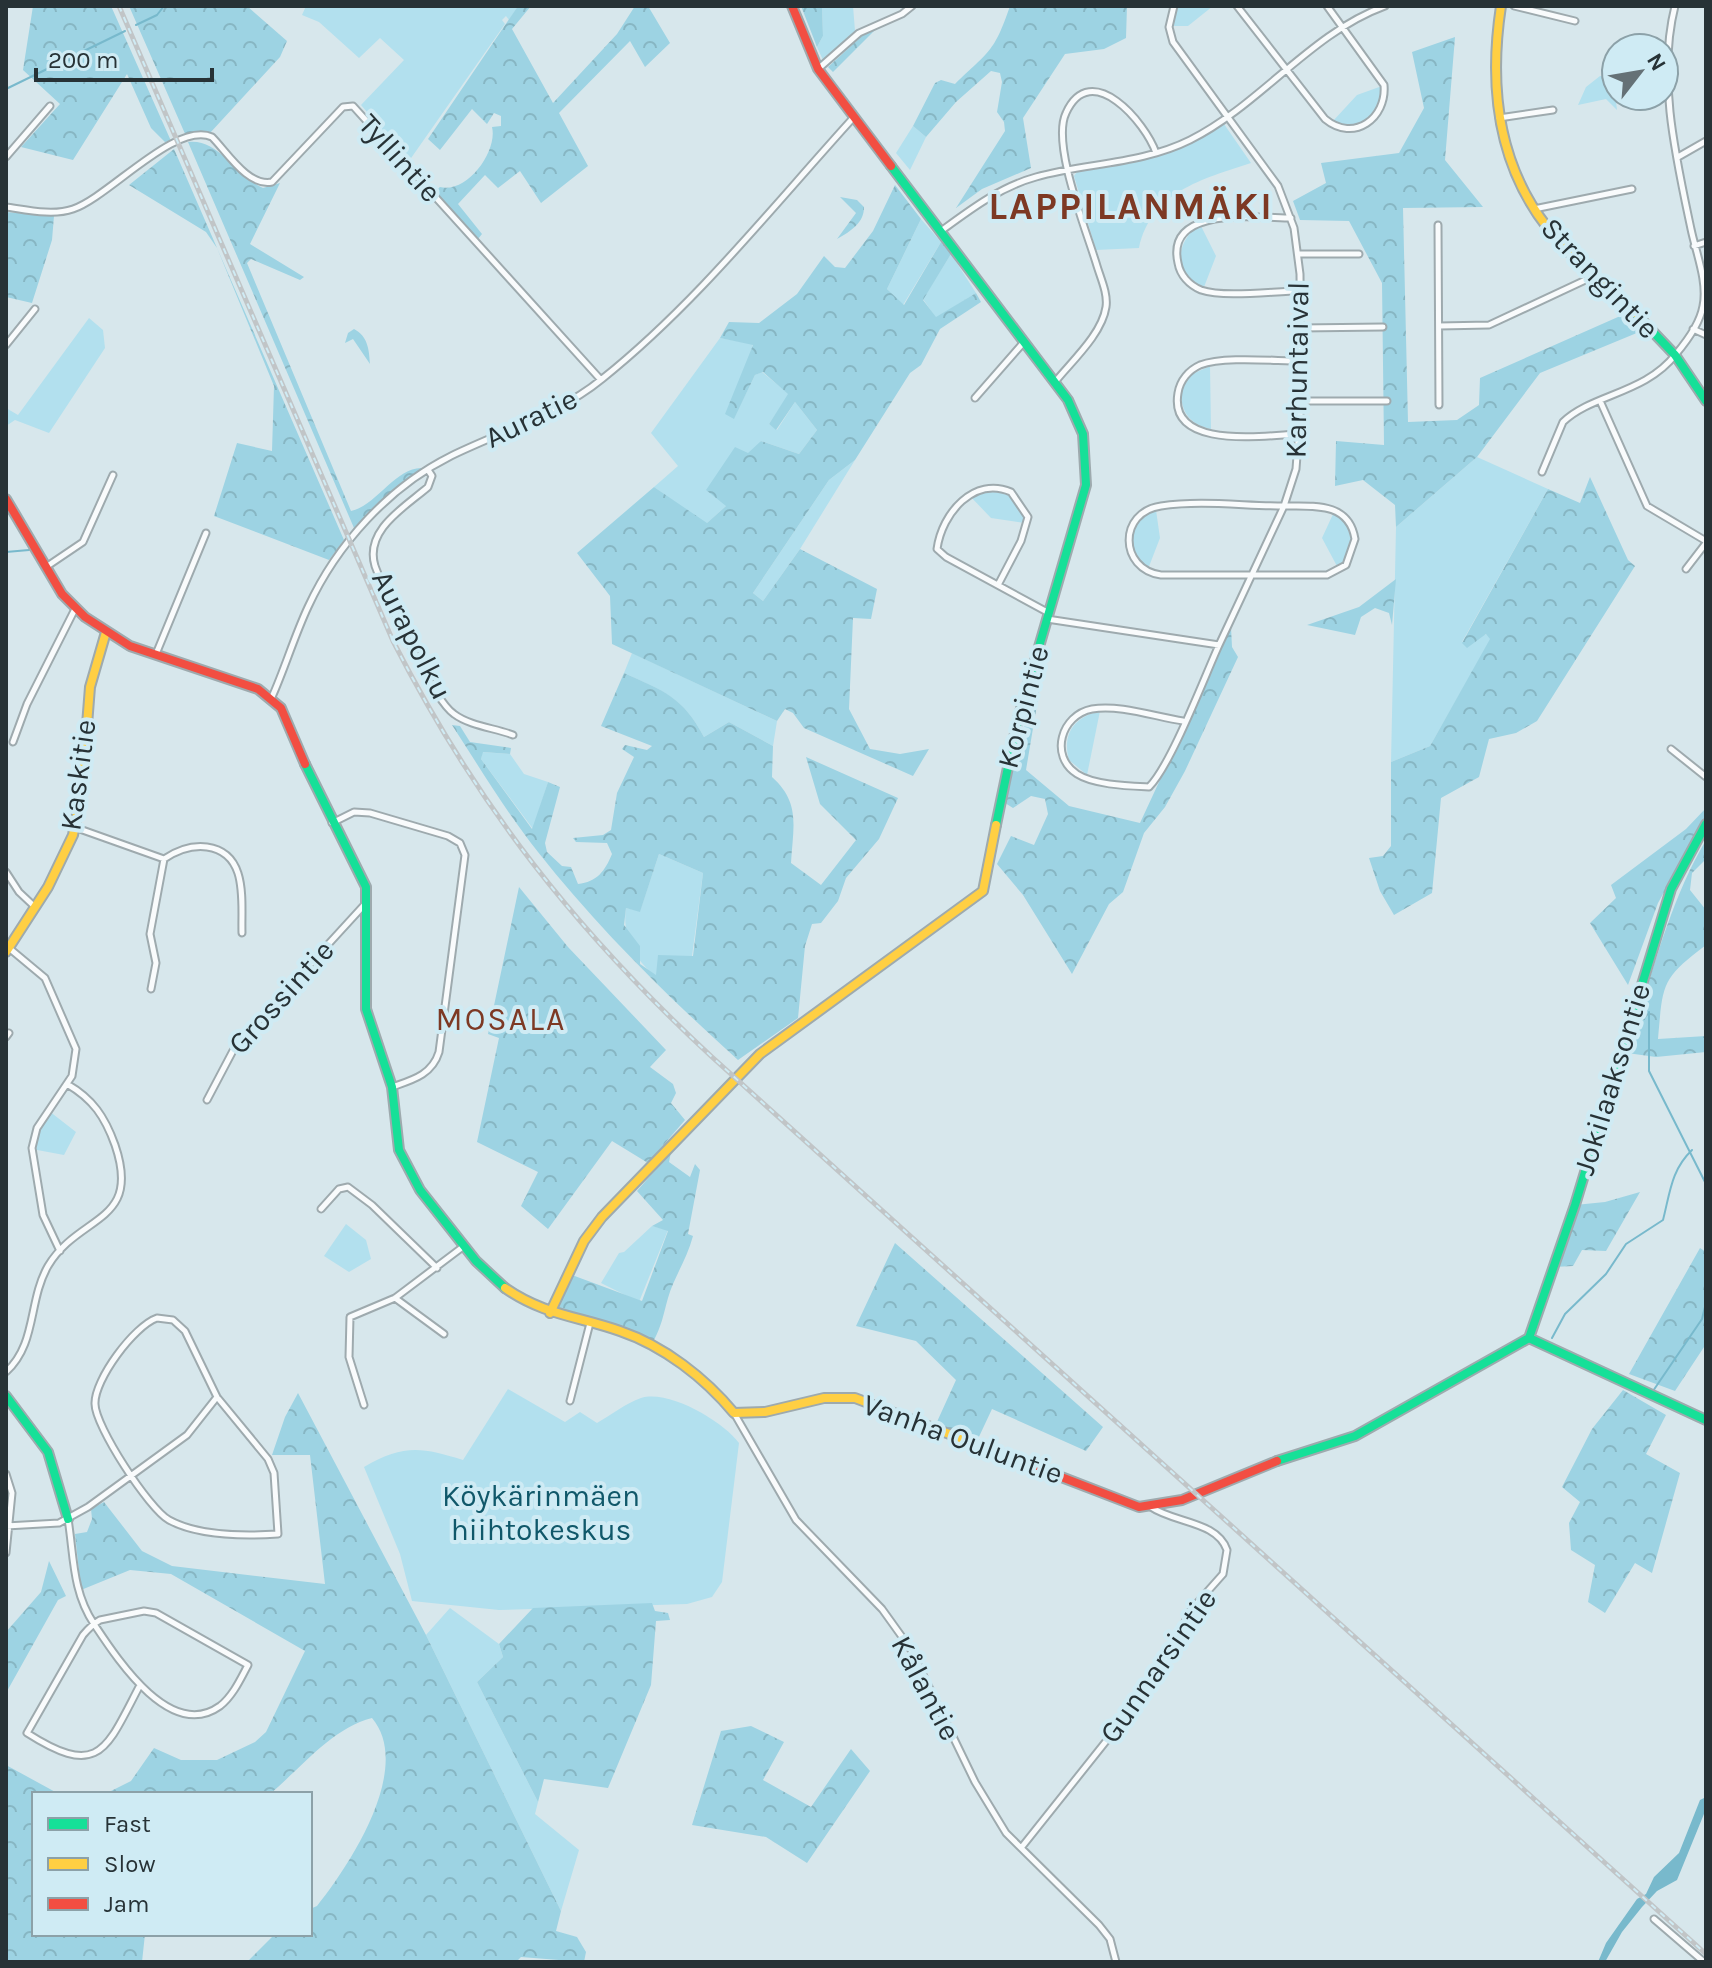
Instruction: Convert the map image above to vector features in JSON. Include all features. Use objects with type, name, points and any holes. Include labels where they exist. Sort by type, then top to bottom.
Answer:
[{"type":"street","name":"Korpintie","points":[[550,1313],[584,1241],[602,1217],[730,1083],[760,1054],[983,891],[1006,769],[1083,503],[1088,473],[1079,422],[1055,382],[818,69],[792,6]]},
{"type":"street","points":[[818,69],[859,33],[902,14],[912,6]]},
{"type":"street","name":"Karhuntaival","points":[[1174,6],[1169,27],[1173,42],[1269,172],[1291,218],[1299,254],[1300,291],[1301,401],[1296,469],[1284,506],[1183,721],[1149,787],[1087,778],[1072,770],[1063,756],[1061,739],[1065,728],[1076,716],[1092,709],[1183,721]]},
{"type":"street","points":[[1237,6],[1330,123],[1353,128],[1375,119],[1383,108],[1384,85],[1327,6]]},
{"type":"street","points":[[941,231],[991,195],[1027,180],[1156,153],[1200,135],[1343,28],[1385,6]]},
{"type":"street","name":"Strangintie","points":[[1501,6],[1493,66],[1498,119],[1508,157],[1533,209],[1569,253],[1675,356],[1706,401]]},
{"type":"street","points":[[1514,6],[1575,21]]},
{"type":"street","points":[[1542,472],[1563,422],[1642,383],[1675,356],[1693,329],[1704,297],[1678,157],[1667,59],[1675,6]]},
{"type":"street","points":[[1055,382],[1098,327],[1107,303],[1061,132],[1068,109],[1087,95],[1103,93],[1118,100],[1149,139],[1156,153]]},
{"type":"street","points":[[6,157],[50,106]]},
{"type":"street","name":"Tyllintie","points":[[6,207],[51,212],[77,208],[175,142],[203,134],[212,137],[252,178],[262,183],[272,182],[343,107],[353,106],[601,380]]},
{"type":"street","points":[[1498,119],[1553,110]]},
{"type":"street","name":"Auratie","points":[[272,697],[307,608],[337,557],[372,515],[428,470],[574,400],[601,380],[669,320],[854,117]]},
{"type":"street","points":[[1678,157],[1706,141]]},
{"type":"street","points":[[1533,209],[1632,189]]},
{"type":"street","points":[[1291,218],[1198,222],[1180,241],[1178,262],[1188,282],[1207,291],[1300,291]]},
{"type":"street","points":[[1438,225],[1439,405]]},
{"type":"street","points":[[1694,246],[1706,242]]},
{"type":"street","points":[[1299,254],[1359,254]]},
{"type":"street","points":[[1439,326],[1489,325],[1595,276]]},
{"type":"street","points":[[6,345],[35,309]]},
{"type":"street","points":[[1300,328],[1383,327]]},
{"type":"street","points":[[1693,329],[1706,335]]},
{"type":"street","points":[[975,398],[1024,342]]},
{"type":"street","points":[[1300,361],[1201,364],[1184,378],[1177,399],[1184,420],[1202,433],[1300,434]]},
{"type":"street","points":[[1301,401],[1387,401]]},
{"type":"street","points":[[1601,403],[1647,506],[1706,542],[1686,569]]},
{"type":"street","name":"Aurapolku","points":[[428,470],[432,476],[428,487],[377,537],[372,554],[375,566],[446,707],[460,718],[513,735]]},
{"type":"street","points":[[45,567],[83,542],[113,475]]},
{"type":"street","points":[[998,585],[1026,528],[1025,509],[1011,492],[989,487],[966,496],[951,516],[937,549],[946,557],[1048,616],[1219,645]]},
{"type":"street","points":[[6,499],[45,567],[75,609],[106,632],[156,655],[250,685],[272,697],[290,722],[332,823],[360,869],[367,903],[366,1009],[392,1087],[399,1150],[420,1190],[464,1246],[500,1285],[550,1313],[622,1331],[709,1383],[734,1413]]},
{"type":"street","points":[[1161,506],[1284,506],[1326,507],[1342,514],[1354,533],[1352,556],[1342,569],[1327,575],[1150,573],[1132,558],[1129,531],[1140,515],[1161,506]]},
{"type":"street","points":[[156,655],[206,533]]},
{"type":"street","points":[[13,742],[27,704],[75,609]]},
{"type":"street","name":"Kaskitie","points":[[7,950],[36,907],[74,827],[82,788],[90,687],[106,632]]},
{"type":"street","points":[[1671,749],[1706,777]]},
{"type":"street","points":[[332,823],[354,812],[370,813],[448,836],[460,843],[465,855],[436,1061],[423,1074],[392,1087]]},
{"type":"street","name":"Jokilaaksontie","points":[[1529,1338],[1575,1205],[1626,1026],[1671,889],[1706,824]]},
{"type":"street","points":[[74,827],[164,859],[179,851],[202,846],[231,859],[240,877],[242,933]]},
{"type":"street","points":[[151,989],[156,963],[150,934],[164,859]]},
{"type":"street","points":[[6,872],[19,892],[36,907]]},
{"type":"street","name":"Grossintie","points":[[207,1100],[236,1045],[367,903]]},
{"type":"street","points":[[7,950],[41,972],[57,999],[76,1049],[76,1068],[37,1128],[32,1148],[43,1215],[60,1251]]},
{"type":"street","points":[[6,1372],[24,1351],[42,1280],[60,1251],[113,1205],[124,1179],[101,1112],[82,1093],[67,1084]]},
{"type":"street","points":[[321,1209],[339,1189],[348,1187],[372,1205],[437,1268]]},
{"type":"street","points":[[364,1405],[349,1357],[350,1317],[395,1298],[464,1246]]},
{"type":"street","points":[[395,1298],[444,1334]]},
{"type":"street","points":[[157,1318],[180,1325],[217,1397],[272,1465],[278,1534],[199,1529],[173,1522],[157,1510],[133,1475],[98,1421],[95,1403],[99,1386],[135,1331],[157,1318]]},
{"type":"street","points":[[570,1401],[590,1322]]},
{"type":"street","points":[[1529,1338],[1706,1420]]},
{"type":"street","name":"Vanha Ouluntie","points":[[734,1413],[758,1415],[818,1398],[855,1398],[1078,1481],[1119,1502],[1151,1507],[1181,1502],[1247,1471],[1330,1446],[1369,1429],[1529,1338]]},
{"type":"street","points":[[6,1396],[51,1453],[62,1484],[74,1578],[94,1624],[139,1687],[181,1711],[205,1713],[227,1699],[248,1665],[156,1613],[144,1611],[94,1624],[72,1652],[27,1733],[65,1754],[84,1757],[98,1751],[112,1738],[139,1687]]},
{"type":"street","points":[[8,1526],[39,1526],[68,1519],[187,1435],[217,1397]]},
{"type":"street","name":"Kålantie","points":[[734,1413],[796,1520],[882,1609],[910,1648],[975,1782],[1006,1833],[1099,1925],[1110,1939],[1116,1962]]},
{"type":"street","points":[[6,1474],[12,1493],[6,1553]]},
{"type":"street","name":"Gunnarsintie","points":[[1021,1848],[1158,1676],[1191,1610],[1223,1574],[1227,1550],[1217,1534],[1165,1517],[1151,1507]]},
{"type":"street","points":[[1654,1919],[1704,1962]]},
{"type":"green space","points":[[33,6],[111,6],[171,141],[165,142],[151,128],[127,74],[73,160],[21,147],[60,104],[23,70]]},
{"type":"green space","points":[[129,6],[247,6],[287,41],[280,57],[210,133],[186,136]]},
{"type":"green space","points":[[306,6],[518,6],[509,20],[506,16],[502,20],[505,24],[409,161],[361,105],[404,60],[380,38],[359,58],[319,22],[302,15]]},
{"type":"green space","points":[[518,6],[531,6],[512,29],[553,103],[617,34],[635,6],[648,6],[670,43],[645,67],[630,41],[559,113],[588,166],[541,203],[520,171],[498,188],[485,175],[458,204],[482,234],[478,239],[435,191],[440,187],[460,184],[478,169],[490,147],[492,127],[501,126],[501,116],[494,113],[487,124],[472,109],[440,150],[428,139]]},
{"type":"green space","points":[[801,6],[822,6],[823,36],[817,47]]},
{"type":"green space","points":[[822,6],[853,6],[855,31],[823,60],[817,47],[823,36]]},
{"type":"green space","points":[[1010,6],[1127,6],[1126,38],[1104,49],[1065,54],[1023,118],[1031,168],[982,189],[956,208],[1005,131],[1004,122],[997,112],[1002,82],[1000,73],[991,71],[956,102],[926,137],[913,126],[935,83],[941,80],[955,84],[989,50]]},
{"type":"green space","points":[[1177,6],[1213,6],[1188,26],[1172,26]]},
{"type":"green space","points":[[876,29],[833,72],[828,67],[862,36]]},
{"type":"green space","points":[[1455,37],[1445,160],[1483,207],[1403,208],[1408,422],[1457,420],[1479,405],[1480,378],[1627,313],[1644,330],[1540,373],[1477,457],[1396,527],[1395,505],[1363,480],[1335,486],[1336,441],[1384,445],[1382,283],[1349,221],[1300,220],[1293,201],[1326,183],[1321,163],[1399,153],[1424,108],[1412,52]]},
{"type":"green space","points":[[1600,76],[1600,100],[1578,105],[1586,87]]},
{"type":"green space","points":[[1382,86],[1378,105],[1368,118],[1352,125],[1333,121],[1357,95]]},
{"type":"green space","points":[[1224,124],[1251,163],[1181,190],[1155,213],[1145,229],[1139,248],[1096,250],[1074,176],[1077,172],[1171,149]]},
{"type":"green space","points":[[913,126],[926,137],[910,170],[896,153]]},
{"type":"green space","points":[[188,142],[209,146],[263,188],[280,183],[250,244],[304,277],[300,280],[251,259],[247,263],[351,511],[369,502],[403,474],[422,468],[354,528]]},
{"type":"green space","points":[[174,149],[344,540],[329,560],[214,516],[237,443],[272,451],[274,386],[217,248],[206,232],[129,185]]},
{"type":"green space","points":[[895,185],[921,219],[887,289],[904,305],[941,242],[951,254],[923,300],[936,317],[976,293],[981,302],[940,329],[921,365],[910,373],[855,460],[829,480],[753,593],[763,601],[800,549],[877,589],[871,619],[853,618],[849,709],[870,749],[900,754],[929,749],[913,776],[804,728],[793,713],[785,709],[777,721],[612,644],[610,596],[577,553],[654,487],[707,523],[726,506],[706,490],[735,447],[748,453],[761,441],[799,454],[817,430],[795,402],[776,430],[769,424],[788,394],[763,372],[755,375],[734,419],[725,414],[753,345],[720,338],[729,322],[759,323],[797,294],[824,256],[835,267],[845,268],[873,231]]},
{"type":"green space","points":[[840,197],[857,200],[864,207],[859,222],[837,239],[856,213]]},
{"type":"green space","points":[[6,212],[54,216],[52,240],[32,303],[6,297]]},
{"type":"green space","points":[[921,219],[941,242],[903,305],[887,289]]},
{"type":"green space","points":[[1200,224],[1216,256],[1204,287],[1186,275],[1181,258],[1186,240]]},
{"type":"green space","points":[[951,254],[976,293],[936,318],[923,299]]},
{"type":"green space","points":[[89,318],[103,330],[105,348],[49,433],[15,420],[6,426],[6,408],[18,415]]},
{"type":"green space","points":[[354,329],[365,339],[370,364],[353,339],[345,343],[348,333]]},
{"type":"green space","points":[[720,338],[753,344],[734,418],[755,375],[762,372],[789,394],[769,424],[777,430],[795,402],[817,430],[799,454],[761,441],[726,506],[706,524],[654,487],[678,466],[651,433]]},
{"type":"green space","points":[[1210,366],[1211,429],[1188,417],[1181,392],[1188,376]]},
{"type":"green space","points":[[1477,457],[1548,489],[1462,642],[1487,634],[1491,639],[1430,746],[1391,762],[1396,527]]},
{"type":"green space","points":[[855,460],[800,549],[763,601],[753,593],[829,480]]},
{"type":"green space","points":[[1590,477],[1628,560],[1635,566],[1537,721],[1516,733],[1489,739],[1479,777],[1441,798],[1432,893],[1394,915],[1380,891],[1369,858],[1383,856],[1391,846],[1391,762],[1430,746],[1490,639],[1486,634],[1467,648],[1462,643],[1548,489],[1580,503]]},
{"type":"green space","points":[[1002,490],[1018,504],[1025,523],[991,518],[969,495]]},
{"type":"green space","points":[[1156,510],[1160,538],[1148,569],[1135,552],[1131,536],[1138,522]]},
{"type":"green space","points":[[1334,512],[1346,524],[1351,538],[1349,554],[1338,568],[1322,538]]},
{"type":"green space","points":[[1396,579],[1392,625],[1389,613],[1375,608],[1361,617],[1355,635],[1307,625],[1359,607]]},
{"type":"green space","points":[[1231,627],[1232,647],[1238,657],[1185,771],[1165,807],[1144,833],[1123,892],[1109,904],[1072,974],[1023,895],[997,864],[1011,836],[1034,845],[1048,814],[1045,799],[1031,796],[1013,808],[1005,803],[1004,797],[1046,651],[1026,770],[1069,806],[1140,823]]},
{"type":"green space","points":[[632,653],[777,721],[773,746],[729,722],[704,737],[680,704],[624,673]]},
{"type":"green space","points":[[624,673],[680,704],[704,737],[729,722],[773,746],[772,777],[787,796],[793,816],[791,863],[821,885],[856,840],[820,804],[806,757],[898,798],[879,839],[846,878],[838,901],[821,923],[812,924],[805,946],[798,1018],[738,1060],[685,1011],[584,907],[515,821],[452,725],[460,726],[470,742],[511,748],[510,754],[483,752],[481,759],[532,829],[548,782],[560,787],[545,843],[547,852],[562,866],[571,867],[578,884],[600,875],[612,854],[607,843],[576,842],[573,838],[603,835],[611,830],[617,793],[634,757],[622,749],[625,745],[647,750],[652,746],[601,726]],"holes":[[[659,854],[703,873],[693,956],[658,955],[656,975],[640,964],[640,946],[624,925],[626,908],[640,912]]]},
{"type":"green space","points":[[1100,711],[1087,775],[1069,760],[1067,742],[1077,722]]},
{"type":"green space","points":[[482,752],[510,754],[524,774],[548,782],[533,829],[481,759]]},
{"type":"green space","points":[[1706,808],[1706,817],[1658,903],[1628,985],[1590,923],[1616,898],[1611,885],[1686,829]]},
{"type":"green space","points":[[1706,840],[1706,859],[1692,873],[1690,890],[1706,910],[1706,945],[1680,966],[1667,984],[1661,1005],[1658,1039],[1706,1036],[1706,1052],[1656,1057],[1627,1053],[1670,917]]},
{"type":"green space","points":[[659,854],[703,873],[692,956],[656,976],[641,962],[631,946],[625,918],[626,908],[640,911]]},
{"type":"green space","points":[[519,887],[568,947],[666,1050],[650,1067],[673,1084],[676,1093],[671,1103],[685,1120],[648,1163],[612,1141],[548,1229],[521,1206],[538,1172],[477,1142],[499,1038],[488,1034]]},
{"type":"green space","points":[[49,1111],[76,1132],[64,1155],[32,1149],[34,1135]]},
{"type":"green space","points":[[671,1152],[669,1162],[690,1177],[695,1164],[700,1170],[688,1234],[693,1236],[653,1342],[606,1321],[556,1312],[572,1275],[642,1301],[668,1231],[652,1226],[663,1220],[637,1191]]},
{"type":"green space","points":[[1640,1192],[1606,1251],[1582,1250],[1573,1266],[1554,1267],[1575,1205],[1605,1202]]},
{"type":"green space","points":[[346,1224],[366,1240],[371,1259],[349,1272],[324,1256]]},
{"type":"green space","points":[[652,1226],[668,1230],[639,1302],[601,1283],[619,1253]]},
{"type":"green space","points":[[895,1243],[1103,1427],[1086,1451],[992,1409],[977,1441],[936,1424],[956,1380],[916,1341],[856,1326]]},
{"type":"green space","points":[[1700,1248],[1706,1252],[1706,1344],[1675,1391],[1629,1374]]},
{"type":"green space","name":"Köykärinmäen hiihtokeskus","points":[[508,1389],[565,1422],[580,1412],[597,1423],[641,1398],[666,1398],[695,1409],[732,1435],[739,1443],[722,1582],[712,1597],[687,1604],[499,1610],[412,1601],[400,1554],[364,1467],[390,1454],[413,1450],[436,1452],[463,1460]]},
{"type":"green space","points":[[1623,1390],[1666,1415],[1646,1454],[1680,1473],[1652,1573],[1635,1563],[1605,1613],[1588,1602],[1595,1565],[1571,1550],[1569,1523],[1580,1502],[1562,1487],[1592,1429]]},
{"type":"green space","points":[[298,1393],[426,1635],[561,1911],[556,1931],[577,1937],[586,1952],[584,1962],[521,1957],[516,1962],[247,1962],[273,1936],[312,1936],[312,1908],[317,1906],[360,1842],[381,1789],[386,1763],[383,1739],[372,1718],[357,1723],[330,1740],[272,1792],[109,1792],[131,1781],[154,1748],[181,1760],[217,1760],[255,1742],[266,1732],[305,1651],[171,1574],[130,1570],[81,1590],[75,1534],[87,1532],[92,1519],[91,1509],[104,1502],[142,1551],[172,1566],[325,1584],[310,1455],[272,1455],[285,1417]]},
{"type":"green space","points":[[49,1561],[66,1596],[58,1600],[6,1693],[6,1632],[41,1592]]},
{"type":"green space","points":[[652,1603],[655,1611],[668,1613],[670,1620],[656,1621],[651,1685],[608,1788],[544,1779],[538,1802],[477,1682],[503,1657],[499,1644],[533,1608]]},
{"type":"green space","points":[[450,1608],[499,1644],[503,1657],[477,1682],[538,1802],[535,1814],[579,1850],[561,1911],[426,1635]]},
{"type":"green space","points":[[751,1726],[784,1742],[763,1780],[811,1807],[851,1749],[870,1771],[807,1863],[766,1837],[692,1825],[721,1731]]},
{"type":"green space","points":[[6,1765],[55,1792],[32,1792],[32,1936],[145,1936],[142,1962],[6,1962]]},
{"type":"shaded area","points":[[1706,1797],[1706,1809],[1677,1880],[1657,1891],[1622,1932],[1605,1962],[1598,1962],[1606,1943],[1637,1899],[1646,1894],[1654,1877],[1679,1853],[1700,1800]]},
{"type":"waterway","points":[[136,25],[157,15],[164,6]]},
{"type":"waterway","points":[[6,89],[125,31]]},
{"type":"waterway","points":[[6,552],[29,550]]},
{"type":"waterway","points":[[1649,1012],[1649,1071],[1706,1184]]},
{"type":"waterway","points":[[1552,1338],[1565,1314],[1606,1274],[1626,1244],[1663,1220],[1675,1174],[1692,1150]]},
{"type":"waterway","points":[[1653,1391],[1702,1319],[1706,1303]]},
{"type":"railway","points":[[119,6],[393,641],[460,758],[533,864],[617,962],[712,1057],[1706,1954]]},
{"type":"traffic: fast","points":[[891,166],[1068,400],[1083,434],[1086,485],[1018,719],[996,825]]},
{"type":"traffic: fast","points":[[1635,313],[1675,355],[1706,401]]},
{"type":"traffic: fast","points":[[305,764],[366,887],[366,1009],[392,1087],[399,1150],[420,1190],[476,1261],[505,1288]]},
{"type":"traffic: fast","points":[[1529,1338],[1575,1205],[1671,889],[1706,824]]},
{"type":"traffic: fast","points":[[1277,1461],[1355,1436],[1529,1338],[1706,1420]]},
{"type":"traffic: fast","points":[[6,1396],[48,1452],[68,1519]]},
{"type":"traffic: slow","points":[[1501,6],[1497,35],[1497,93],[1507,150],[1517,176],[1530,202],[1557,239],[1635,313]]},
{"type":"traffic: slow","points":[[6,952],[48,887],[73,835],[82,788],[90,687],[106,632]]},
{"type":"traffic: slow","points":[[550,1313],[584,1241],[602,1217],[760,1054],[983,891],[996,825]]},
{"type":"traffic: slow","points":[[505,1288],[547,1310],[620,1331],[652,1345],[697,1376],[734,1413],[765,1412],[824,1398],[855,1398],[1012,1458]]},
{"type":"traffic: jam","points":[[792,6],[818,69],[891,166]]},
{"type":"traffic: jam","points":[[6,499],[62,594],[85,617],[130,646],[258,689],[281,708],[305,764]]},
{"type":"traffic: jam","points":[[1012,1458],[1139,1507],[1182,1500],[1277,1461]]},
{"type":"district","name":"LAPPILANMÄKI","points":[[1131,206]]},
{"type":"district","name":"MOSALA","points":[[501,1019]]}]
